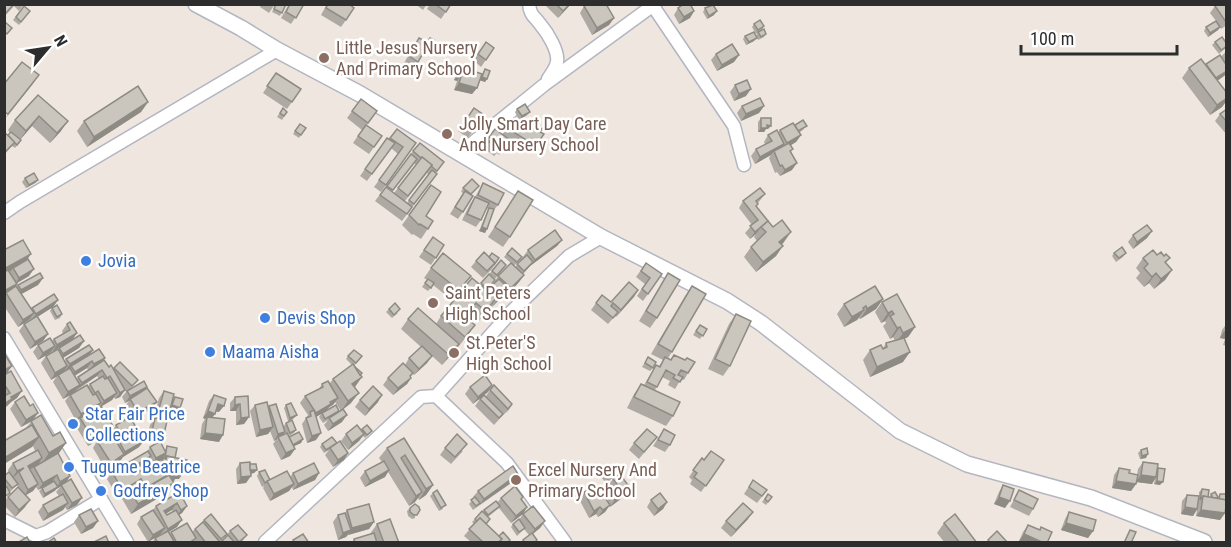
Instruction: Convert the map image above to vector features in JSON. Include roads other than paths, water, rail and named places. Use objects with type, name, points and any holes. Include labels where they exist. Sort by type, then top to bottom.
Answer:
[{"type":"street","points":[[196,4],[360,94],[602,237],[716,296],[760,323],[859,401],[908,435],[967,464],[1091,498],[1204,543]]},
{"type":"street","points":[[529,4],[529,11],[540,23],[558,58],[557,65],[544,85]]},
{"type":"street","points":[[460,153],[544,85],[654,5],[734,126],[744,165]]},
{"type":"street","points":[[4,213],[277,50]]},
{"type":"street","points":[[265,543],[421,397],[436,396],[520,303],[569,256],[602,237]]},
{"type":"street","points":[[4,338],[127,543]]},
{"type":"street","points":[[436,396],[507,463],[565,543]]},
{"type":"street","points":[[4,520],[36,536],[47,532],[101,499]]},
{"type":"place","name":"Little Jesus Nursery And Primary School","points":[[324,58]]},
{"type":"place","name":"Jolly Smart Day Care And Nursery School","points":[[447,134]]},
{"type":"place","name":"Jovia","points":[[86,261]]},
{"type":"place","name":"Saint Peters High School","points":[[433,303]]},
{"type":"place","name":"Devis Shop","points":[[265,318]]},
{"type":"place","name":"Maama Aisha","points":[[210,352]]},
{"type":"place","name":"St.Peter'S High School","points":[[454,353]]},
{"type":"place","name":"Star Fair Price Collections","points":[[73,424]]},
{"type":"place","name":"Tugume Beatrice","points":[[69,467]]},
{"type":"place","name":"Excel Nursery And Primary School","points":[[516,480]]},
{"type":"place","name":"Godfrey Shop","points":[[101,491]]}]
